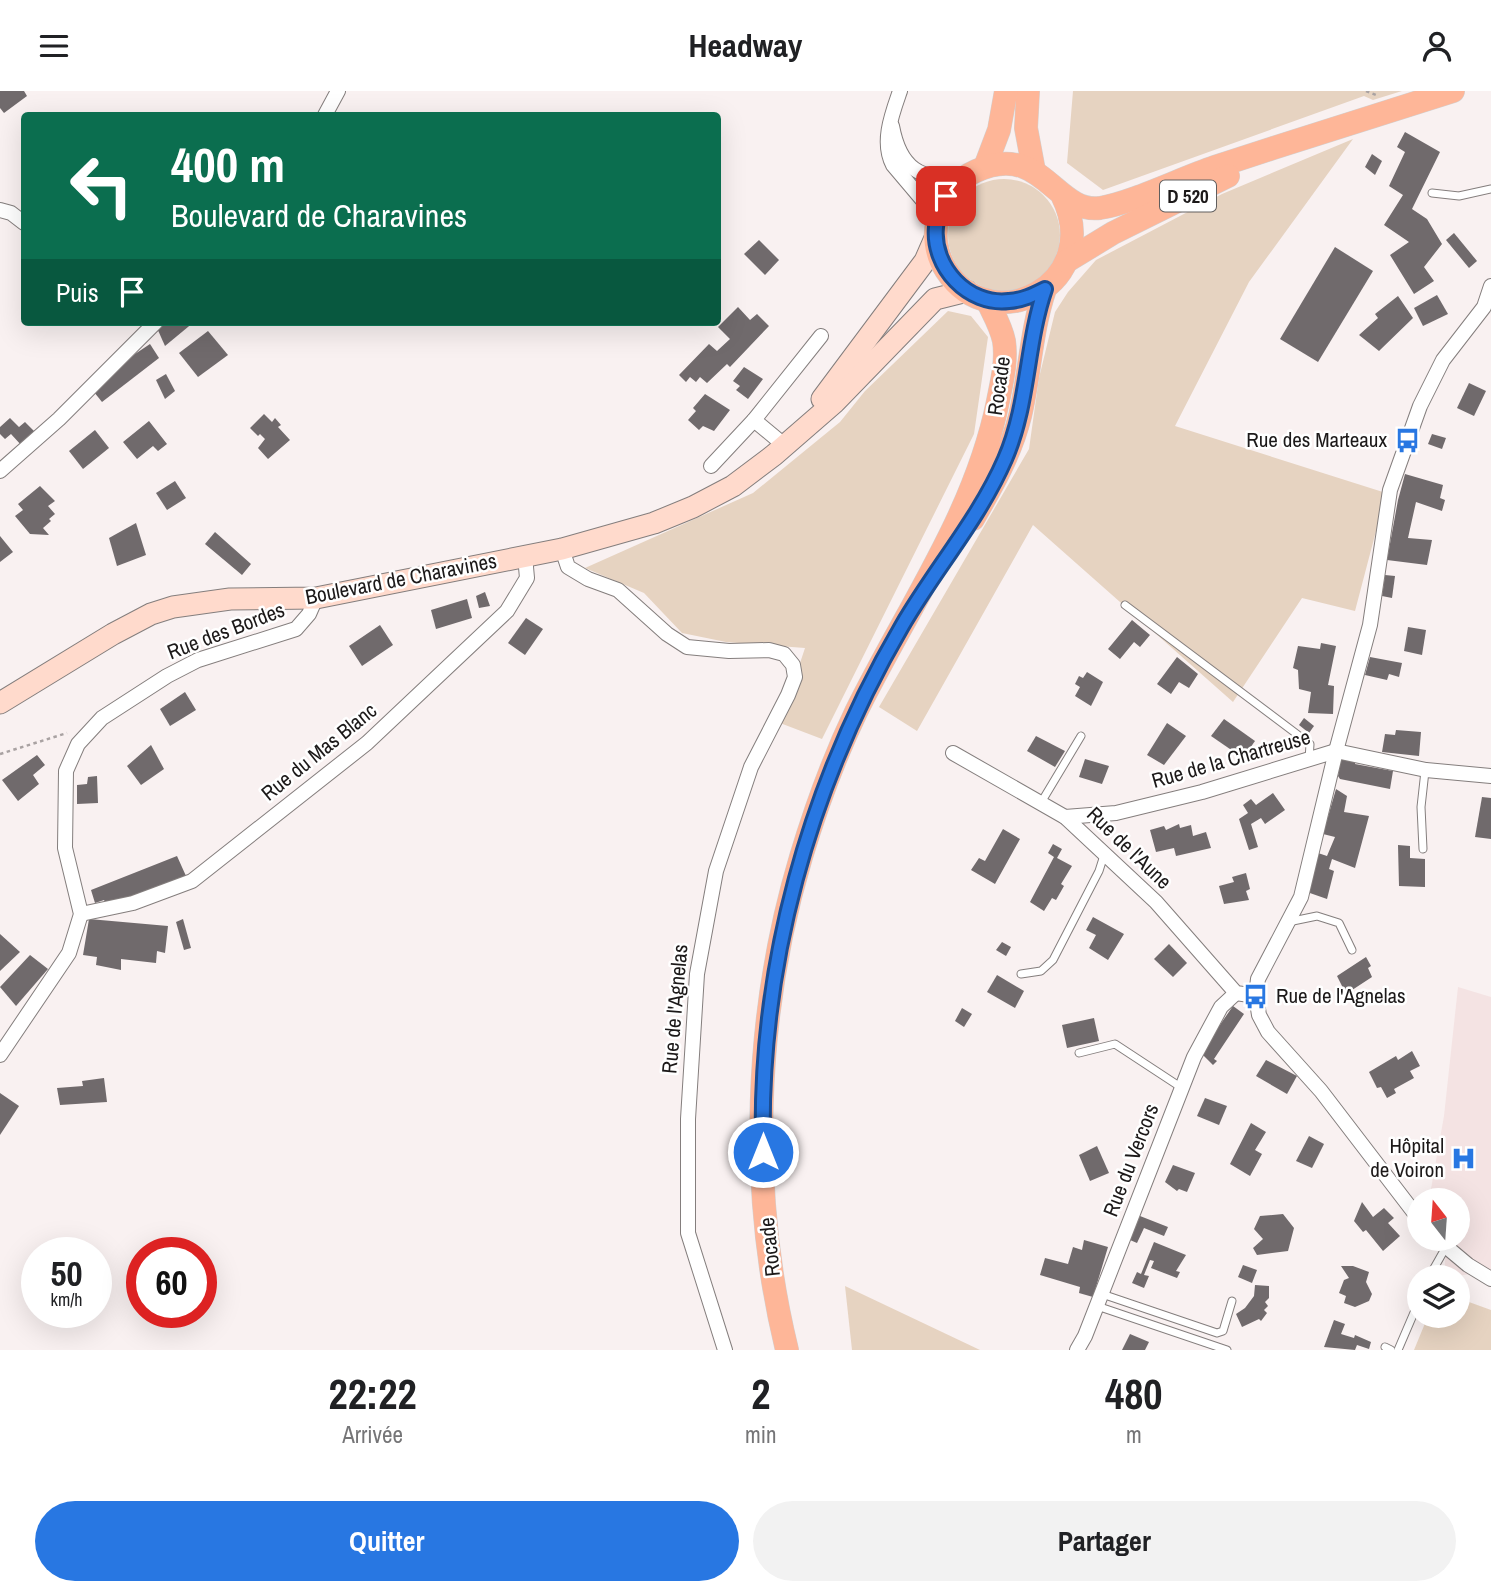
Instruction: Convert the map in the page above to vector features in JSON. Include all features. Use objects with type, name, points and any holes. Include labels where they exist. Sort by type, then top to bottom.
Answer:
[{"type":"main road","points":[[985,167],[999,130],[1006,91]]},
{"type":"main road","points":[[1028,91],[1026,128],[1034,171],[1050,181],[1062,195],[1070,211],[1073,228],[1067,261],[1058,277],[1045,289]]},
{"type":"main road","name":"D 520","points":[[1062,195],[1080,205],[1102,207],[1453,91]]},
{"type":"main road","name":"D 520","points":[[1067,261],[1113,233],[1311,137]]},
{"type":"main road","name":"Boulevard de Charavines","points":[[790,440],[925,261],[946,196],[962,179],[985,167],[1018,166],[1034,171]]},
{"type":"main road","points":[[936,228],[945,269],[977,295]]},
{"type":"main road","name":"Boulevard de Charavines","points":[[0,703],[113,634],[151,614],[173,607],[230,599],[316,599],[562,549],[654,523],[733,486],[835,402],[922,309],[935,299],[977,295],[1007,302],[1027,298],[1045,289]]},
{"type":"main road","name":"Rocade","points":[[904,624],[963,535],[1004,461],[1020,414],[1037,316],[1045,289]]},
{"type":"main road","name":"Rocade","points":[[787,1350],[773,1279],[763,1174],[764,1083],[778,958],[801,859],[834,762],[856,713],[968,501],[990,439],[1005,359],[1002,333],[977,295]]},
{"type":"street","points":[[327,112],[338,91]]},
{"type":"street","points":[[900,91],[891,120],[888,155],[936,228]]},
{"type":"street","points":[[891,120],[899,151],[906,163],[930,178],[962,179]]},
{"type":"street","points":[[0,210],[21,221]]},
{"type":"street","points":[[1407,1203],[1321,1091],[1268,1032],[1259,1015],[1256,996],[1258,979],[1301,897],[1370,625],[1394,478],[1420,406],[1443,360],[1483,307],[1491,286]]},
{"type":"street","points":[[0,471],[59,419],[145,326]]},
{"type":"street","points":[[711,466],[754,420],[821,337]]},
{"type":"street","points":[[754,420],[790,440]]},
{"type":"street","name":"Rue de l'Agnelas","points":[[562,549],[568,567],[588,579],[618,590],[667,635],[687,646],[729,651],[769,650],[784,654],[793,665],[795,677],[751,767],[716,871],[697,974],[688,1119],[688,1233],[725,1350]]},
{"type":"street","name":"Rue du Mas Blanc","points":[[80,914],[133,903],[192,881],[367,743],[507,611],[527,577],[525,556]]},
{"type":"street","name":"Rue des Bordes","points":[[0,1055],[69,953],[80,914],[65,848],[66,771],[78,744],[102,718],[167,676],[198,660],[296,629],[309,614],[316,599]]},
{"type":"street","name":"Rue de la Chartreuse","points":[[1065,817],[1116,813],[1202,792],[1336,751],[1426,770],[1491,776]]},
{"type":"street","name":"Rue de l'Aune","points":[[953,753],[1042,801],[1065,817],[1105,851],[1156,902],[1236,993]]},
{"type":"street","points":[[1236,993],[1256,996]]},
{"type":"street","name":"Rue du Vercors","points":[[1077,1350],[1100,1300],[1194,1057],[1220,1007],[1236,993]]},
{"type":"street","points":[[1453,1251],[1491,1279]]},
{"type":"lane","points":[[1432,193],[1459,196],[1491,188]]},
{"type":"lane","points":[[1125,605],[1310,744],[1309,761]]},
{"type":"lane","points":[[1042,801],[1081,736]]},
{"type":"lane","points":[[1423,849],[1421,807],[1426,770]]},
{"type":"lane","points":[[1021,974],[1041,971],[1053,960],[1099,871],[1105,851]]},
{"type":"lane","points":[[1287,923],[1317,916],[1339,923],[1352,950]]},
{"type":"lane","points":[[1079,1053],[1115,1044],[1182,1087]]},
{"type":"lane","points":[[1100,1300],[1217,1333],[1223,1331],[1232,1301]]},
{"type":"lane","points":[[1100,1300],[1227,1350]]},
{"type":"lane","points":[[1398,1350],[1407,1328]]},
{"type":"path","points":[[0,754],[69,733]]},
{"type":"shaded area","points":[[1073,91],[1402,91],[1373,100],[1364,96],[1103,190],[1067,163]]},
{"type":"shaded area","points":[[1353,139],[1249,282],[1175,426],[1386,493],[1355,611],[1302,598],[1233,702],[1033,525],[917,731],[879,707],[1029,449],[1039,378],[1055,312],[1068,292],[1096,260],[1222,194]]},
{"type":"shaded area","points":[[1004,179],[1025,183],[1043,196],[1056,214],[1060,235],[1056,256],[1043,274],[1025,287],[1004,291],[983,287],[965,274],[952,256],[948,235],[952,214],[965,196],[983,183]]},
{"type":"shaded area","points":[[948,311],[971,316],[988,337],[974,434],[822,739],[780,723],[805,648],[726,642],[682,633],[644,593],[585,568],[753,493],[840,422],[865,391]]},
{"type":"shaded area","name":"Hôpital de Voiron","points":[[1458,987],[1491,997],[1491,1272],[1470,1274],[1470,1265],[1445,1265],[1446,1251],[1470,1251],[1470,1188],[1431,1188],[1444,1116]]},
{"type":"shaded area","points":[[845,1286],[980,1350],[852,1350]]},
{"type":"shaded area","points":[[1470,1302],[1491,1310],[1491,1350],[1414,1350],[1423,1328],[1470,1328]]},
{"type":"building","points":[[0,91],[24,91],[27,96],[4,113],[0,108]]},
{"type":"building","points":[[1405,132],[1440,152],[1412,209],[1427,219],[1442,244],[1424,267],[1434,281],[1414,294],[1390,255],[1409,242],[1384,225],[1403,195],[1389,186],[1405,152],[1397,147]]},
{"type":"building","points":[[1372,154],[1382,161],[1375,175],[1365,167]]},
{"type":"building","points":[[1454,233],[1477,261],[1469,268],[1446,240]]},
{"type":"building","points":[[759,240],[779,260],[765,275],[744,254]]},
{"type":"building","points":[[1335,247],[1373,271],[1318,362],[1280,339]]},
{"type":"building","points":[[1437,295],[1448,314],[1423,326],[1414,308]]},
{"type":"building","points":[[1398,296],[1413,318],[1379,351],[1359,335],[1378,318],[1375,314]]},
{"type":"building","points":[[738,307],[750,320],[757,314],[769,326],[730,367],[727,364],[707,383],[700,377],[696,382],[690,377],[686,382],[679,375],[709,344],[717,351],[730,339],[718,327]]},
{"type":"building","points":[[159,326],[189,326],[165,346],[157,328]]},
{"type":"building","points":[[208,331],[228,355],[198,377],[179,353]]},
{"type":"building","points":[[150,344],[159,358],[102,402],[94,392],[135,354]]},
{"type":"building","points":[[744,367],[763,379],[748,399],[736,390],[740,386],[733,381]]},
{"type":"building","points":[[166,374],[175,391],[165,399],[156,380]]},
{"type":"building","points":[[1469,383],[1486,391],[1474,416],[1457,408]]},
{"type":"building","points":[[705,394],[730,410],[714,431],[703,426],[699,430],[688,420],[696,411],[693,408]]},
{"type":"building","points":[[264,414],[272,422],[275,418],[281,425],[278,427],[290,440],[268,459],[258,448],[265,439],[250,428]]},
{"type":"building","points":[[10,418],[19,427],[25,422],[36,433],[22,446],[11,434],[5,439],[0,434],[0,427]]},
{"type":"building","points":[[149,421],[167,444],[158,451],[153,446],[137,459],[123,442]]},
{"type":"building","points":[[95,430],[109,448],[83,469],[69,451]]},
{"type":"building","points":[[1432,434],[1446,438],[1442,449],[1428,444]]},
{"type":"building","points":[[1405,474],[1443,485],[1440,498],[1445,500],[1442,511],[1416,502],[1408,538],[1432,540],[1427,565],[1387,560]]},
{"type":"building","points":[[175,481],[186,498],[167,510],[156,493]]},
{"type":"building","points":[[40,486],[55,501],[48,506],[55,514],[43,528],[49,535],[30,534],[15,516],[23,510],[18,504]]},
{"type":"building","points":[[136,523],[146,555],[117,566],[109,538]]},
{"type":"building","points":[[215,532],[251,564],[242,575],[205,544]]},
{"type":"building","points":[[0,536],[13,552],[0,562]]},
{"type":"building","points":[[1385,575],[1395,576],[1392,598],[1382,596]]},
{"type":"building","points":[[485,592],[490,606],[479,608],[476,596]]},
{"type":"building","points":[[467,599],[472,618],[436,629],[431,610]]},
{"type":"building","points":[[526,618],[543,629],[525,655],[508,643]]},
{"type":"building","points":[[1132,620],[1150,635],[1140,647],[1134,642],[1120,659],[1108,649]]},
{"type":"building","points":[[380,625],[393,645],[362,666],[349,646]]},
{"type":"building","points":[[1408,627],[1426,630],[1422,655],[1404,651]]},
{"type":"building","points":[[1321,643],[1336,646],[1328,685],[1334,686],[1333,714],[1308,713],[1311,692],[1299,689],[1298,670],[1293,668],[1298,646],[1320,649]]},
{"type":"building","points":[[1177,657],[1198,674],[1189,688],[1179,682],[1171,694],[1157,684]]},
{"type":"building","points":[[1370,657],[1402,663],[1399,677],[1389,674],[1387,680],[1365,675]]},
{"type":"building","points":[[1087,672],[1103,682],[1091,706],[1075,696],[1080,687],[1075,684],[1079,676],[1083,678]]},
{"type":"building","points":[[185,692],[196,710],[170,726],[160,709]]},
{"type":"building","points":[[1304,718],[1314,726],[1309,733],[1299,725]]},
{"type":"building","points":[[1224,719],[1255,741],[1243,758],[1211,736]]},
{"type":"building","points":[[1167,723],[1186,736],[1164,765],[1147,755]]},
{"type":"building","points":[[1396,730],[1421,732],[1419,756],[1382,752],[1385,734],[1395,735]]},
{"type":"building","points":[[1036,736],[1065,751],[1055,767],[1027,751]]},
{"type":"building","points":[[151,745],[164,769],[141,785],[127,766]]},
{"type":"building","points":[[37,755],[45,765],[33,775],[39,784],[18,801],[2,780]]},
{"type":"building","points":[[1085,759],[1109,766],[1102,784],[1079,777]]},
{"type":"building","points":[[1341,759],[1356,759],[1355,764],[1393,771],[1390,789],[1340,779],[1338,776]]},
{"type":"building","points":[[97,776],[98,803],[77,804],[77,785],[87,784],[88,777]]},
{"type":"building","points":[[1336,789],[1347,796],[1344,812],[1369,816],[1355,868],[1332,859],[1329,869],[1334,871],[1327,899],[1307,892],[1318,853],[1327,856],[1335,837],[1323,834]]},
{"type":"building","points":[[1273,793],[1285,810],[1265,824],[1261,818],[1251,824],[1258,847],[1249,850],[1239,819],[1248,813],[1243,805],[1251,799],[1256,805]]},
{"type":"building","points":[[1482,797],[1491,798],[1491,839],[1475,837]]},
{"type":"building","points":[[1179,824],[1180,828],[1191,825],[1193,836],[1206,832],[1211,848],[1176,856],[1174,848],[1156,852],[1150,830],[1164,826],[1166,830]]},
{"type":"building","points":[[1003,829],[1020,839],[995,884],[971,870],[979,858],[985,861]]},
{"type":"building","points":[[1053,844],[1062,849],[1057,858],[1072,866],[1061,884],[1064,886],[1056,900],[1052,898],[1044,911],[1030,902],[1054,857],[1048,853]]},
{"type":"building","points":[[1398,845],[1410,846],[1410,858],[1425,859],[1425,887],[1399,886]]},
{"type":"building","points":[[177,856],[186,876],[107,905],[104,900],[95,903],[91,890]]},
{"type":"building","points":[[1246,873],[1250,889],[1246,891],[1249,900],[1224,904],[1219,886],[1234,882],[1232,877]]},
{"type":"building","points":[[1093,917],[1124,934],[1108,960],[1089,948],[1096,935],[1086,930]]},
{"type":"building","points":[[89,919],[168,926],[165,953],[157,951],[156,963],[121,959],[121,970],[96,965],[97,957],[83,955]]},
{"type":"building","points":[[183,919],[191,948],[184,950],[176,922]]},
{"type":"building","points":[[0,934],[20,952],[0,971]]},
{"type":"building","points":[[1002,942],[1011,947],[1006,956],[996,950]]},
{"type":"building","points":[[1169,944],[1187,963],[1173,977],[1154,959]]},
{"type":"building","points":[[30,955],[48,969],[16,1006],[0,987]]},
{"type":"building","points":[[1366,957],[1371,966],[1368,968],[1372,977],[1346,994],[1337,976]]},
{"type":"building","points":[[997,975],[1024,991],[1015,1008],[987,992]]},
{"type":"building","points":[[1233,1006],[1244,1014],[1214,1059],[1217,1061],[1213,1065],[1203,1055]]},
{"type":"building","points":[[962,1008],[972,1014],[964,1027],[955,1021]]},
{"type":"building","points":[[1094,1018],[1099,1041],[1067,1048],[1062,1025]]},
{"type":"building","points":[[1412,1051],[1420,1066],[1410,1071],[1414,1078],[1394,1089],[1396,1093],[1387,1098],[1381,1087],[1377,1088],[1369,1072],[1396,1056],[1398,1060]]},
{"type":"building","points":[[1266,1060],[1297,1076],[1287,1094],[1256,1076]]},
{"type":"building","points":[[104,1078],[107,1102],[60,1105],[57,1088],[83,1086],[82,1081]]},
{"type":"building","points":[[0,1093],[19,1106],[0,1135]]},
{"type":"building","points":[[1205,1098],[1227,1106],[1219,1125],[1197,1116]]},
{"type":"building","points":[[1251,1123],[1266,1132],[1255,1150],[1262,1154],[1250,1176],[1230,1164]]},
{"type":"building","points":[[1309,1136],[1324,1144],[1312,1168],[1296,1161]]},
{"type":"building","points":[[1097,1146],[1109,1173],[1090,1181],[1079,1155]]},
{"type":"building","points":[[1173,1165],[1195,1173],[1187,1192],[1179,1189],[1177,1191],[1165,1182]]},
{"type":"building","points":[[1362,1202],[1373,1217],[1384,1208],[1394,1218],[1388,1223],[1400,1236],[1383,1251],[1366,1230],[1363,1232],[1354,1221]]},
{"type":"building","points":[[1283,1214],[1294,1228],[1288,1251],[1257,1255],[1253,1248],[1263,1239],[1254,1229],[1260,1216]]},
{"type":"building","points":[[1140,1216],[1168,1227],[1164,1236],[1144,1228],[1137,1243],[1130,1240]]},
{"type":"building","points":[[1084,1240],[1108,1247],[1093,1297],[1079,1293],[1080,1287],[1040,1275],[1045,1258],[1068,1264],[1073,1247],[1082,1250]]},
{"type":"building","points":[[1154,1242],[1186,1255],[1176,1271],[1180,1272],[1177,1278],[1151,1268],[1154,1261],[1150,1260],[1144,1275],[1149,1276],[1144,1288],[1132,1283],[1137,1272],[1141,1274]]},
{"type":"building","points":[[1243,1265],[1257,1270],[1252,1283],[1238,1277]]},
{"type":"building","points":[[1341,1266],[1353,1266],[1369,1272],[1366,1282],[1372,1294],[1369,1301],[1355,1307],[1344,1303],[1346,1296],[1339,1293],[1344,1280],[1349,1278]]},
{"type":"building","points":[[1255,1285],[1269,1286],[1269,1298],[1265,1302],[1268,1306],[1264,1310],[1267,1313],[1261,1321],[1259,1319],[1242,1327],[1236,1314],[1245,1308],[1254,1296]]},
{"type":"building","points":[[1334,1320],[1345,1324],[1341,1334],[1354,1338],[1355,1335],[1371,1342],[1369,1349],[1357,1345],[1355,1350],[1324,1347]]},
{"type":"building","points":[[1130,1334],[1149,1342],[1145,1350],[1122,1350]]},
{"type":"place","name":"Rue des Marteaux","points":[[1407,440]]},
{"type":"place","name":"Rue de l'Agnelas","points":[[1256,996]]},
{"type":"place","name":"Hôpital de Voiron","points":[[1464,1158]]},
{"type":"route","points":[[763,1152],[769,1017],[778,958],[794,883],[816,813],[834,762],[878,670],[904,624],[963,535],[1004,461],[1020,414],[1037,316],[1045,289],[1027,298],[1007,302],[987,300],[967,291],[955,281],[945,269],[935,239],[937,217],[946,196]]}]
